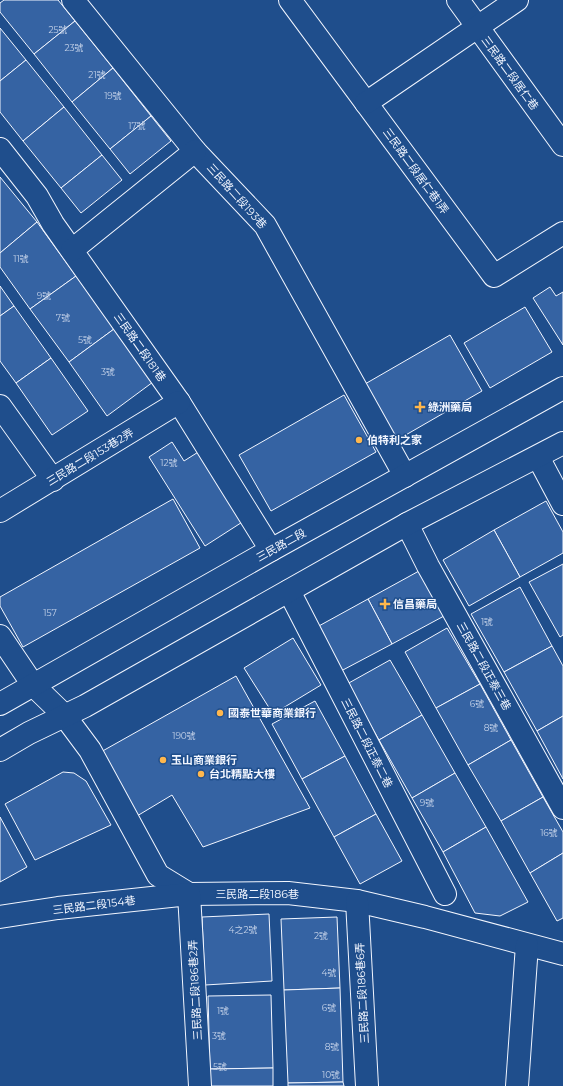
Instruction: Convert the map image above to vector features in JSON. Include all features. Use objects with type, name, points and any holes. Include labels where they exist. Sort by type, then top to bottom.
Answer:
[{"type":"street","name":"三民路二段193巷","points":[[73,0],[195,151],[265,225],[405,476]]},
{"type":"street","name":"三民路二段居仁巷1弄","points":[[290,0],[494,276],[563,233]]},
{"type":"street","name":"三民路二段居仁巷","points":[[458,0],[563,145]]},
{"type":"street","points":[[366,103],[517,0]]},
{"type":"street","name":"三民路二段181巷","points":[[0,149],[37,196],[53,224],[179,402],[271,550]]},
{"type":"street","points":[[72,250],[195,151]]},
{"type":"street","name":"三民路二段","points":[[0,704],[271,550],[563,388]]},
{"type":"street","name":"三民路二段153巷2弄","points":[[0,511],[179,402]]},
{"type":"street","points":[[0,406],[53,480]]},
{"type":"street","points":[[0,750],[29,733],[85,706],[407,524],[563,443]]},
{"type":"street","points":[[538,457],[563,504]]},
{"type":"street","name":"三民路二段正泰三巷","points":[[407,524],[428,566],[563,808]]},
{"type":"street","name":"三民路二段正泰二巷","points":[[289,591],[445,894]]},
{"type":"street","points":[[0,636],[33,685],[64,715],[90,750],[158,875],[189,894]]},
{"type":"street","name":"三民路二段186巷","points":[[189,894],[288,892],[357,901],[425,917],[563,954]]},
{"type":"street","name":"三民路二段154巷","points":[[0,917],[58,908],[189,894]]},
{"type":"street","name":"三民路二段186巷2弄","points":[[189,894],[200,1086]]},
{"type":"street","name":"三民路二段186巷6弄","points":[[357,901],[367,1086]]},
{"type":"street","points":[[517,1086],[527,945]]},
{"type":"building","points":[[4,0],[58,0],[75,21],[34,54],[0,12],[0,3]]},
{"type":"building","points":[[75,21],[113,68],[72,102],[34,54]]},
{"type":"building","points":[[0,28],[26,60],[0,81]]},
{"type":"building","points":[[26,60],[64,107],[23,141],[0,112],[0,81]]},
{"type":"building","points":[[113,68],[151,116],[110,149],[72,102]]},
{"type":"building","points":[[64,107],[102,155],[61,188],[23,141]]},
{"type":"building","points":[[151,116],[171,141],[130,174],[110,149]]},
{"type":"building","points":[[102,155],[122,180],[81,213],[61,188]]},
{"type":"building","points":[[0,177],[37,222],[0,253]]},
{"type":"building","points":[[37,222],[76,276],[30,309],[0,267],[0,253]]},
{"type":"building","points":[[76,276],[114,329],[69,362],[30,309]]},
{"type":"building","points":[[0,286],[14,306],[0,316]]},
{"type":"building","points":[[550,287],[556,296],[563,292],[563,345],[533,298]]},
{"type":"building","points":[[14,306],[51,358],[16,383],[0,361],[0,316]]},
{"type":"building","points":[[525,307],[552,352],[490,388],[464,343]]},
{"type":"building","points":[[114,329],[153,382],[107,416],[69,362]]},
{"type":"building","points":[[450,335],[482,391],[397,440],[365,384]]},
{"type":"building","points":[[51,358],[88,411],[52,435],[16,383]]},
{"type":"building","points":[[344,395],[376,452],[271,511],[239,455]]},
{"type":"building","points":[[172,442],[184,461],[203,449],[247,519],[205,546],[149,457]]},
{"type":"building","points":[[173,499],[200,548],[23,647],[0,606],[0,597]]},
{"type":"building","points":[[546,501],[563,532],[563,553],[520,577],[494,530]]},
{"type":"building","points":[[494,530],[520,577],[469,606],[443,560]]},
{"type":"building","points":[[563,564],[563,635],[560,637],[529,582]]},
{"type":"building","points":[[419,571],[444,616],[392,644],[368,599]]},
{"type":"building","points":[[520,587],[552,646],[504,672],[471,614]]},
{"type":"building","points":[[368,599],[392,644],[341,671],[317,627]]},
{"type":"building","points":[[447,628],[480,684],[436,708],[405,652]]},
{"type":"building","points":[[293,638],[321,685],[273,714],[244,668]]},
{"type":"building","points":[[552,646],[563,666],[563,716],[537,731],[504,672]]},
{"type":"building","points":[[390,660],[422,715],[379,740],[347,684]]},
{"type":"building","name":"台北精點大樓","points":[[236,676],[310,808],[203,847],[172,795],[137,816],[99,753]]},
{"type":"building","points":[[480,684],[511,740],[468,765],[436,708]]},
{"type":"building","points":[[315,701],[345,756],[302,779],[272,724]]},
{"type":"building","points":[[422,715],[455,773],[412,798],[379,740]]},
{"type":"building","points":[[563,716],[563,779],[537,731]]},
{"type":"building","points":[[511,740],[543,797],[501,821],[468,765]]},
{"type":"building","points":[[345,756],[376,814],[334,837],[302,779]]},
{"type":"building","points":[[63,772],[74,773],[86,781],[111,825],[35,860],[5,804]]},
{"type":"building","points":[[455,773],[486,827],[443,852],[412,798]]},
{"type":"building","points":[[543,797],[563,832],[563,853],[530,873],[501,821]]},
{"type":"building","points":[[376,814],[402,861],[360,884],[334,837]]},
{"type":"building","points":[[0,817],[27,867],[0,882]]},
{"type":"building","points":[[486,827],[528,902],[500,916],[475,913],[443,852]]},
{"type":"building","points":[[563,853],[563,918],[557,921],[530,873]]},
{"type":"building","points":[[269,914],[272,981],[205,985],[202,917]]},
{"type":"building","points":[[337,917],[340,988],[284,990],[281,919]]},
{"type":"building","points":[[340,988],[343,1082],[288,1083],[284,990]]},
{"type":"building","points":[[271,995],[273,1068],[210,1069],[208,996]]},
{"type":"building","points":[[273,1068],[273,1086],[210,1086],[210,1069]]},
{"type":"building","points":[[343,1082],[344,1086],[288,1086],[288,1083]]},
{"type":"place","name":"綠洲藥局","points":[[420,407]]},
{"type":"place","name":"伯特利之家","points":[[359,440]]},
{"type":"place","name":"信昌藥局","points":[[385,604]]},
{"type":"place","name":"國泰世華商業銀行","points":[[220,713]]},
{"type":"place","name":"玉山商業銀行","points":[[163,760]]},
{"type":"place","name":"台北精點大樓","points":[[201,774]]}]
